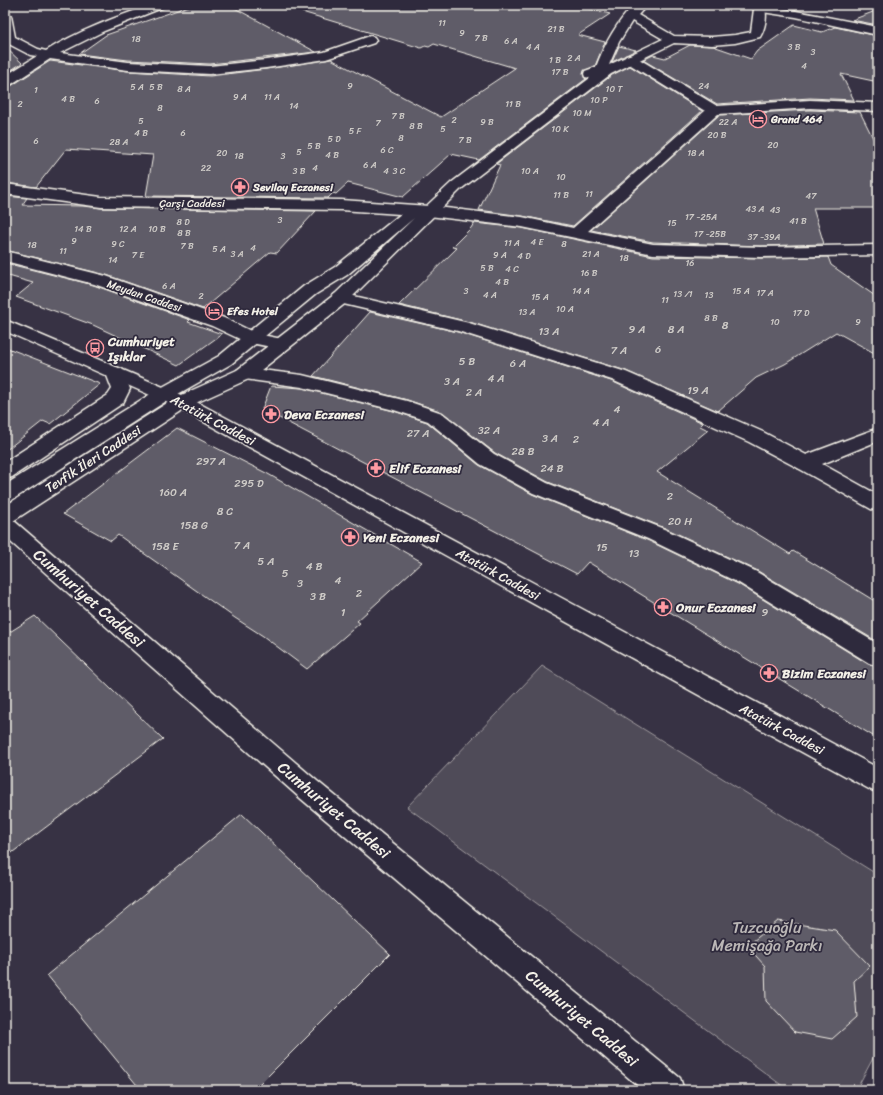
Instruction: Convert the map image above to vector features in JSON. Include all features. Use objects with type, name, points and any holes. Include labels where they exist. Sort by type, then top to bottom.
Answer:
[{"type":"street","points":[[5,82],[64,45],[100,28],[160,5]]},
{"type":"street","points":[[560,89],[601,69],[616,34],[630,15],[641,5]]},
{"type":"street","points":[[747,5],[766,7],[878,31]]},
{"type":"street","points":[[630,15],[672,39],[712,41],[735,39],[756,34],[766,7]]},
{"type":"street","points":[[5,16],[9,39],[34,52],[128,66],[210,70],[266,64],[326,55],[370,40]]},
{"type":"street","points":[[172,398],[225,360],[310,290],[341,271],[607,71],[672,39]]},
{"type":"street","points":[[630,59],[714,110],[810,104],[878,106]]},
{"type":"street","points":[[576,234],[714,110]]},
{"type":"street","points":[[172,398],[244,374],[341,298],[420,222],[422,211],[431,194],[487,149],[503,133],[523,117]]},
{"type":"street","name":"Çarşi Caddesi","points":[[5,189],[101,202],[341,205],[422,211],[522,222],[653,249],[761,252],[878,250]]},
{"type":"street","name":"Meydan Caddesi","points":[[5,256],[100,280],[218,322],[252,338],[281,344]]},
{"type":"street","points":[[341,298],[463,327],[619,376],[756,437],[878,504]]},
{"type":"street","name":"Atatürk Caddesi","points":[[5,325],[172,398],[878,781]]},
{"type":"street","points":[[5,472],[116,399],[121,389],[115,373]]},
{"type":"street","points":[[244,374],[302,380],[400,405],[435,417],[487,459],[540,488],[656,534],[747,577],[878,656]]},
{"type":"street","name":"Tevfik İleri Caddesi","points":[[5,495],[172,398]]},
{"type":"street","name":"Tevfik İleri Caddesi","points":[[5,516],[172,398]]},
{"type":"street","points":[[805,463],[878,434]]},
{"type":"street","name":"Cumhuriyet Caddesi","points":[[5,525],[304,785],[668,1090]]},
{"type":"green space","name":"Tuzcuoğlu Memişağa Parkı","points":[[542,666],[878,875],[878,1049],[856,1090],[788,1090],[407,807]]},
{"type":"building","points":[[192,5],[229,5],[316,52],[210,64],[128,60],[79,54],[106,35]]},
{"type":"building","points":[[303,5],[575,5],[610,14],[578,35],[605,42],[595,66],[584,71],[584,77],[586,79],[479,160],[451,154],[403,197],[348,183],[336,194],[333,193],[328,198],[146,196],[153,155],[66,149],[36,187],[5,183],[5,87],[11,86],[50,61],[128,71],[210,76],[331,59],[441,117],[515,68],[434,44],[429,47],[425,46],[421,48],[302,12]]},
{"type":"building","points":[[878,10],[878,25],[852,20]]},
{"type":"building","points":[[794,25],[822,32],[835,27],[878,36],[878,82],[841,74],[854,100],[810,98],[717,104],[643,60],[653,55],[665,58],[690,45],[713,46],[751,59],[757,51]]},
{"type":"building","points":[[619,46],[636,50],[612,62]]},
{"type":"building","points":[[5,47],[22,63],[5,74]]},
{"type":"building","points":[[630,66],[702,111],[573,226],[522,216],[479,210],[500,165],[496,164],[612,75]]},
{"type":"building","points":[[810,110],[860,112],[878,148],[878,208],[813,208],[824,244],[761,246],[653,242],[591,230],[719,115]]},
{"type":"building","points":[[5,196],[27,198],[22,205],[83,206],[101,208],[316,211],[277,253],[270,252],[203,309],[106,275],[5,250]]},
{"type":"building","points":[[474,223],[522,228],[653,256],[761,258],[828,257],[831,265],[878,298],[878,355],[836,332],[785,364],[756,378],[718,411],[626,371],[469,322],[399,305],[457,248],[452,247]]},
{"type":"building","points":[[5,263],[94,285],[190,320],[188,322],[222,334],[179,365],[93,325],[16,297],[33,283],[5,275]]},
{"type":"building","points":[[370,312],[458,332],[611,381],[703,423],[700,426],[708,430],[657,472],[790,554],[793,551],[878,603],[878,642],[756,570],[665,528],[548,482],[495,453],[442,412],[407,400],[313,376]]},
{"type":"building","points":[[5,347],[100,384],[50,424],[43,421],[5,451]]},
{"type":"building","points":[[271,386],[302,388],[394,411],[427,422],[479,465],[532,494],[647,540],[738,584],[868,664],[878,667],[878,739],[588,562],[577,574],[262,409]]},
{"type":"building","points":[[177,428],[268,474],[422,562],[357,621],[360,623],[307,669],[263,636],[235,618],[118,535],[111,541],[63,514]]},
{"type":"building","points":[[35,616],[163,739],[5,858],[5,635]]},
{"type":"building","points":[[242,814],[390,954],[254,1090],[141,1090],[47,975]]},
{"type":"building","points":[[778,921],[835,930],[870,966],[854,981],[857,1017],[832,1039],[795,1032],[766,1001],[765,966],[747,946]]},
{"type":"place","name":"Grand 464","points":[[758,119]]},
{"type":"place","name":"Sevilay Eczanesi","points":[[240,187]]},
{"type":"place","name":"Efes Hotel","points":[[214,311]]},
{"type":"place","name":"Cumhuriyet Işıklar","points":[[95,348]]},
{"type":"place","name":"Deva Eczanesi","points":[[271,414]]},
{"type":"place","name":"Elif Eczanesi","points":[[376,468]]},
{"type":"place","name":"Yeni Eczanesi","points":[[350,537]]},
{"type":"place","name":"Onur Eczanesi","points":[[663,607]]},
{"type":"place","name":"Bizim Eczanesi","points":[[769,673]]}]
